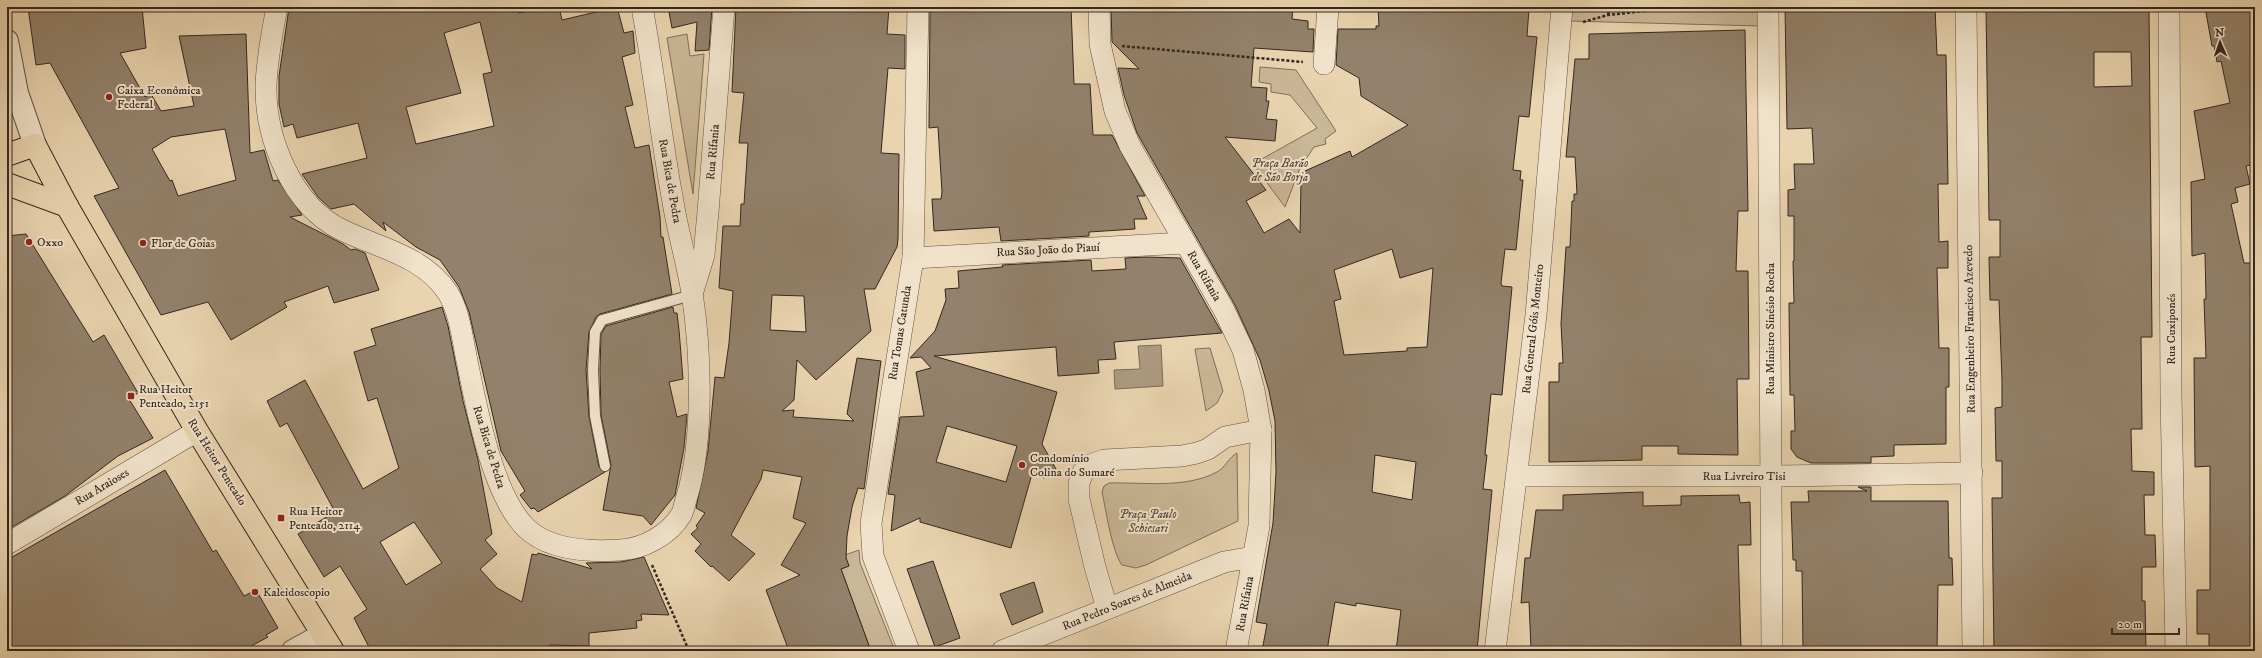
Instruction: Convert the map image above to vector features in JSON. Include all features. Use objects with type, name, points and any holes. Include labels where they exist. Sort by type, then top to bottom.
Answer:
[{"type":"main road","points":[[8,155],[36,145]]},
{"type":"main road","name":"Rua Heitor Penteado","points":[[36,145],[67,206],[197,431],[327,643]]},
{"type":"main road","points":[[7,184],[67,206]]},
{"type":"street","name":"Rua Bica de Pedra","points":[[277,7],[269,47],[266,88],[270,124],[286,172],[306,202],[338,229],[414,261],[434,276],[449,294],[458,318],[477,411],[500,487],[513,511],[528,530],[550,542],[571,548],[618,550],[632,550],[656,539],[680,515],[689,490],[696,457],[699,378],[692,295],[673,202],[642,7]]},
{"type":"street","name":"Rua Rifania","points":[[692,295],[704,254],[724,7]]},
{"type":"street","name":"Rua Tomas Catunda","points":[[909,651],[873,556],[871,523],[912,258],[918,7]]},
{"type":"street","name":"Rua Rifania","points":[[1099,7],[1100,44],[1115,111],[1130,146],[1184,243],[1224,310],[1243,350],[1254,390],[1261,430],[1259,526],[1253,557]]},
{"type":"street","points":[[1324,64],[1328,7]]},
{"type":"street","name":"Rua General Góis Monteiro","points":[[1495,651],[1536,315],[1562,7]]},
{"type":"street","name":"Rua Ministro Sinésio Rocha","points":[[1768,7],[1772,651]]},
{"type":"street","name":"Rua Engenheiro Francisco Azevedo","points":[[1966,7],[1973,651]]},
{"type":"street","name":"Rua Cuxiponés","points":[[2169,7],[2171,387],[2176,651]]},
{"type":"street","points":[[7,41],[16,93],[36,145]]},
{"type":"street","name":"Rua São João do Piauí","points":[[912,258],[1184,243]]},
{"type":"street","points":[[1107,608],[1079,499],[1079,484],[1083,472],[1090,465],[1104,460],[1182,456],[1197,453],[1208,449],[1225,437],[1261,430]]},
{"type":"street","name":"Rua Araioses","points":[[7,544],[197,431]]},
{"type":"street","name":"Rua Livreiro Tisi","points":[[1517,476],[1972,474]]},
{"type":"street","name":"Rua Pedro Soares de Almeida","points":[[1002,651],[1224,562],[1253,557]]},
{"type":"street","name":"Rua Rifaina","points":[[1236,651],[1253,557]]},
{"type":"street","points":[[293,651],[327,643]]},
{"type":"lane","points":[[605,466],[595,416],[593,370],[595,332],[602,320],[692,295]]},
{"type":"path","points":[[1608,15],[1610,7]]},
{"type":"path","points":[[1561,28],[1608,15],[1681,7]]},
{"type":"path","points":[[1100,44],[1324,64]]},
{"type":"path","points":[[644,545],[689,651]]},
{"type":"green space","points":[[1569,7],[1760,7],[1761,26],[1568,21]]},
{"type":"green space","points":[[687,34],[690,56],[704,54],[693,194],[667,38]]},
{"type":"green space","name":"Praça Barão de São Borja","points":[[1260,67],[1296,70],[1336,131],[1325,139],[1326,144],[1314,147],[1300,168],[1285,207],[1253,164],[1317,128],[1290,95],[1271,92],[1271,84],[1259,82]]},
{"type":"green space","points":[[1210,348],[1223,391],[1217,403],[1206,411],[1195,349]]},
{"type":"green space","name":"Praça Paulo Schiesari","points":[[1237,453],[1238,521],[1146,565],[1136,568],[1122,565],[1115,551],[1110,530],[1102,492],[1104,486],[1109,483],[1164,484],[1191,481],[1217,472]]},
{"type":"green space","points":[[859,550],[860,563],[895,651],[871,651],[841,569],[849,566],[845,555]]},
{"type":"shaded area","points":[[1161,345],[1163,386],[1115,389],[1114,370],[1140,369],[1138,346]]},
{"type":"building","points":[[28,7],[142,7],[146,48],[120,53],[145,97],[151,94],[161,111],[194,106],[179,36],[246,34],[250,153],[264,150],[273,181],[278,180],[302,215],[290,217],[343,244],[351,250],[355,249],[365,253],[379,290],[334,303],[328,286],[284,302],[287,307],[231,340],[208,302],[161,315],[94,196],[119,188],[50,63],[36,65]],"holes":[[[225,129],[236,180],[178,196],[172,180],[170,181],[152,149],[171,137]]]},
{"type":"building","points":[[518,7],[519,13],[546,7],[559,7],[562,20],[617,7],[624,33],[633,31],[635,53],[622,57],[633,105],[625,107],[635,148],[649,145],[660,217],[661,237],[663,237],[672,294],[600,314],[596,317],[589,332],[586,370],[589,416],[599,467],[605,472],[538,512],[534,508],[531,509],[520,495],[525,491],[501,451],[469,312],[459,287],[440,260],[416,247],[383,222],[386,231],[354,204],[331,209],[318,197],[302,174],[367,158],[358,123],[297,138],[293,124],[284,127],[279,104],[279,76],[289,8]],"holes":[[[480,22],[492,72],[483,74],[494,126],[416,144],[406,107],[461,93],[444,33]]]},
{"type":"building","points":[[668,7],[712,7],[709,50],[695,51],[697,22],[672,28]]},
{"type":"building","points":[[736,7],[889,7],[887,34],[905,35],[905,69],[888,68],[881,153],[899,154],[898,239],[897,247],[875,289],[864,289],[871,331],[816,380],[797,360],[794,400],[782,411],[794,410],[793,417],[854,421],[847,414],[857,358],[881,361],[864,489],[858,488],[852,507],[847,536],[846,558],[849,566],[841,569],[871,651],[789,651],[766,590],[800,575],[781,565],[806,523],[793,518],[802,477],[763,470],[761,479],[731,535],[755,554],[729,581],[712,566],[711,567],[695,551],[701,544],[691,534],[698,528],[696,526],[705,513],[696,508],[708,451],[715,377],[724,378],[729,343],[733,291],[719,288],[723,226],[740,226],[741,204],[744,204],[748,143],[739,143],[744,93],[732,92]],"holes":[[[772,295],[804,296],[806,332],[770,330]]]},
{"type":"building","points":[[943,7],[1071,7],[1074,84],[1090,84],[1093,135],[1112,135],[1145,196],[1137,196],[1147,219],[1134,219],[1135,229],[1089,232],[1089,236],[1001,241],[999,227],[934,231],[932,199],[941,199],[942,192],[938,127],[929,128],[930,11],[943,10]]},
{"type":"building","points":[[1111,7],[1293,7],[1292,19],[1308,21],[1308,29],[1314,29],[1313,52],[1254,48],[1251,87],[1267,88],[1266,101],[1269,101],[1266,119],[1277,120],[1275,141],[1225,137],[1266,190],[1246,201],[1264,233],[1289,219],[1300,233],[1301,183],[1305,171],[1350,151],[1352,157],[1408,125],[1361,96],[1359,78],[1336,65],[1338,29],[1376,29],[1376,26],[1379,26],[1378,7],[1503,7],[1529,9],[1527,36],[1537,37],[1529,117],[1519,116],[1513,170],[1521,171],[1520,180],[1523,180],[1516,250],[1505,249],[1501,283],[1502,286],[1512,287],[1502,395],[1491,394],[1485,455],[1487,455],[1483,489],[1492,490],[1477,651],[1396,651],[1401,610],[1356,603],[1356,606],[1335,602],[1327,651],[1262,651],[1267,624],[1256,622],[1273,523],[1276,472],[1275,421],[1269,391],[1260,360],[1235,305],[1137,133],[1124,95],[1118,68],[1139,69],[1112,42]],"holes":[[[1392,249],[1400,278],[1433,268],[1427,347],[1407,348],[1407,351],[1344,355],[1334,301],[1341,299],[1334,270]],[[1375,455],[1416,462],[1412,500],[1372,492]]]},
{"type":"building","points":[[1785,7],[1935,7],[1937,55],[1946,55],[1948,184],[1938,184],[1939,242],[1948,241],[1948,268],[1937,268],[1939,348],[1949,348],[1949,387],[1946,387],[1946,444],[1894,445],[1894,456],[1871,457],[1871,463],[1811,463],[1797,457],[1791,449],[1791,431],[1795,431],[1794,395],[1790,395],[1789,303],[1794,303],[1794,216],[1788,216],[1788,190],[1795,189],[1794,164],[1814,164],[1812,128],[1787,129]]},
{"type":"building","points":[[1986,7],[2149,7],[2152,337],[2141,337],[2142,429],[2131,429],[2132,471],[2154,472],[2154,495],[2144,495],[2145,535],[2155,535],[2156,567],[2142,567],[2142,601],[2145,601],[2146,651],[1994,651],[1992,498],[2002,498],[2002,461],[1996,461],[1995,408],[2002,407],[2002,380],[1999,300],[1990,300],[1989,257],[2000,257],[2000,220],[1989,220]],"holes":[[[2094,52],[2131,52],[2132,86],[2094,87]]]},
{"type":"building","points":[[2205,7],[2255,7],[2255,164],[2246,166],[2250,184],[2235,188],[2238,202],[2231,204],[2244,263],[2255,263],[2255,651],[2209,651],[2209,634],[2197,634],[2197,590],[2210,590],[2210,466],[2195,467],[2194,358],[2206,358],[2204,299],[2206,299],[2205,253],[2192,256],[2191,182],[2205,179],[2194,111],[2230,103],[2221,61],[2217,62],[2214,46],[2212,46]]},
{"type":"building","points":[[1745,30],[1748,211],[1738,211],[1736,271],[1748,271],[1749,379],[1737,379],[1738,455],[1678,454],[1678,446],[1642,446],[1642,460],[1549,462],[1549,382],[1559,382],[1559,363],[1563,363],[1561,324],[1566,247],[1570,247],[1572,201],[1574,201],[1574,194],[1577,194],[1575,157],[1566,157],[1575,59],[1589,59],[1589,34]]},
{"type":"building","points":[[26,234],[93,342],[104,335],[138,393],[129,399],[153,438],[118,456],[65,496],[7,530],[7,236]]},
{"type":"building","points":[[1125,258],[1180,258],[1222,333],[1114,342],[1116,359],[1098,360],[1099,373],[1058,376],[1056,347],[934,356],[1057,392],[1042,444],[1056,469],[1044,478],[1032,474],[1011,548],[920,522],[920,518],[891,531],[895,495],[888,494],[900,417],[924,416],[916,372],[931,368],[921,357],[910,358],[935,331],[946,300],[945,289],[959,288],[958,271],[1003,267],[1002,265],[1091,260],[1092,271],[1126,269]],"holes":[[[947,426],[1017,446],[1006,482],[936,462]]]},
{"type":"building","points":[[442,307],[448,326],[463,401],[478,460],[492,534],[485,540],[497,554],[480,569],[497,588],[522,602],[532,554],[537,555],[538,553],[592,569],[586,563],[621,562],[644,557],[669,615],[641,614],[642,620],[636,621],[637,628],[589,633],[589,646],[550,645],[550,648],[542,647],[541,651],[371,651],[354,618],[367,609],[340,566],[324,577],[298,534],[335,512],[287,423],[280,427],[267,401],[305,380],[363,489],[399,468],[377,398],[368,401],[354,352],[376,345],[371,329]],"holes":[[[414,522],[442,563],[406,585],[380,542]]]},
{"type":"building","points":[[673,307],[674,313],[677,313],[683,379],[669,382],[677,417],[687,414],[684,448],[675,495],[651,525],[643,516],[603,510],[611,465],[601,415],[601,334],[606,326]]},
{"type":"building","points":[[165,470],[213,552],[216,550],[244,596],[256,590],[278,628],[266,635],[268,637],[242,651],[7,651],[7,560]]},
{"type":"building","points":[[1858,487],[1871,487],[1871,501],[1948,501],[1949,558],[1952,558],[1953,585],[1938,585],[1937,651],[1803,651],[1802,571],[1796,571],[1796,560],[1793,560],[1791,502],[1809,502],[1808,491],[1867,491]]},
{"type":"building","points":[[1643,492],[1643,506],[1681,505],[1681,496],[1739,495],[1740,503],[1750,502],[1751,545],[1738,545],[1741,650],[1543,651],[1543,649],[1531,649],[1529,602],[1521,603],[1525,558],[1530,558],[1536,510],[1563,510],[1563,495]]},
{"type":"building","points":[[933,561],[960,638],[935,647],[907,569]]},
{"type":"building","points":[[1034,582],[1043,612],[1012,625],[1000,594]]},
{"type":"place","name":"Caixa Econômica Federal","points":[[109,97]]},
{"type":"place","name":"Oxxo","points":[[29,242]]},
{"type":"place","name":"Flor de Goias","points":[[143,243]]},
{"type":"place","name":"Rua Heitor Penteado, 2151","points":[[131,396]]},
{"type":"place","name":"Condomínio Colina do Sumaré","points":[[1022,465]]},
{"type":"place","name":"Rua Heitor Penteado, 2114","points":[[281,518]]},
{"type":"place","name":"Kaleidoscopio","points":[[255,592]]}]
